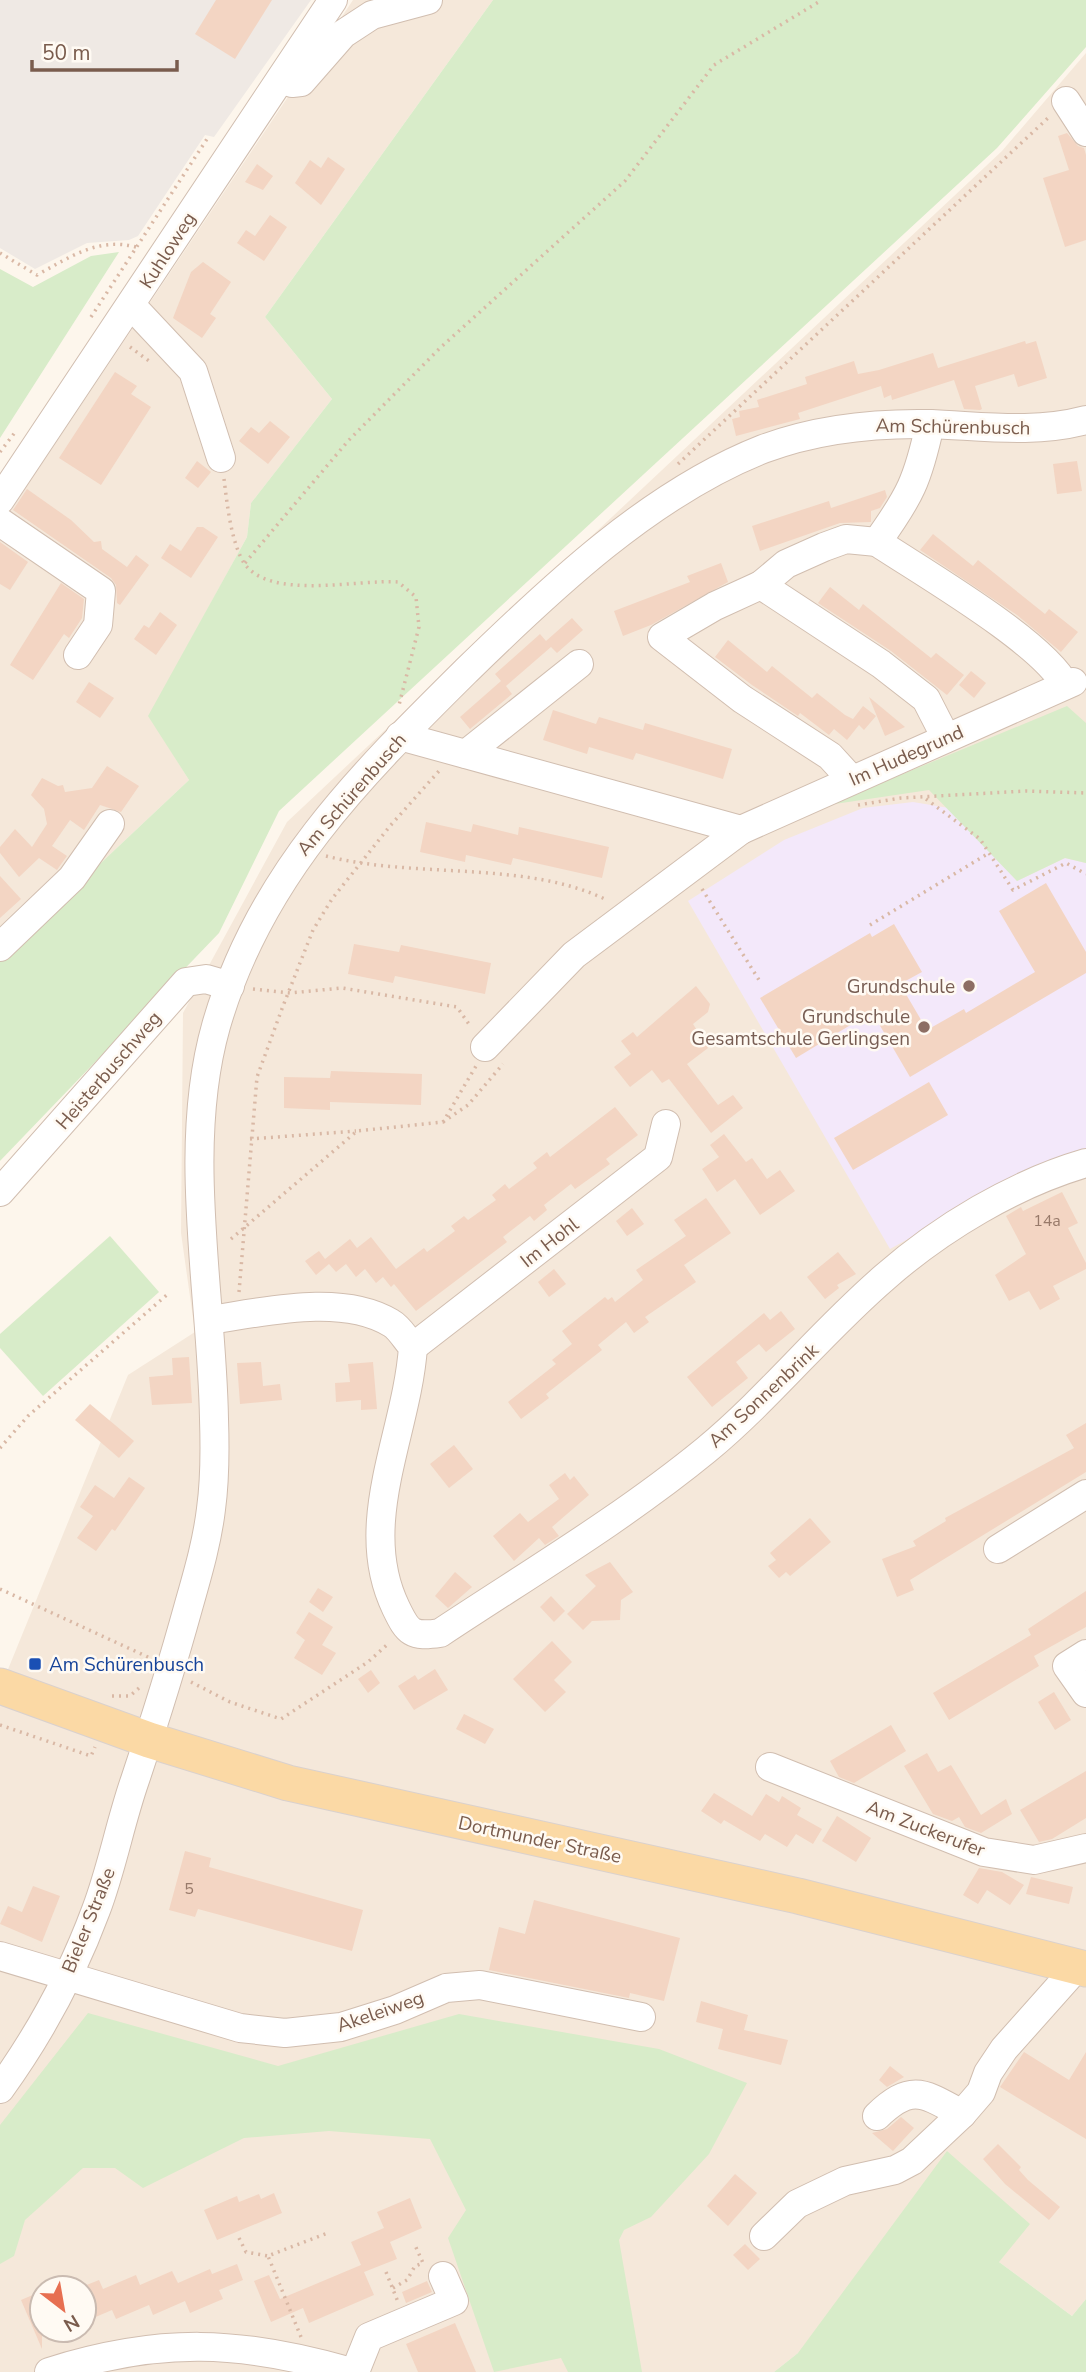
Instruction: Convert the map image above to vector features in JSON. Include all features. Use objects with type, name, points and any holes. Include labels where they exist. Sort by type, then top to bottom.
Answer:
[{"type":"main road","name":"Dortmunder Straße","points":[[0,1686],[149,1740],[288,1783],[797,1896],[1082,1968]]},
{"type":"street","name":"Kuhloweg","points":[[0,499],[333,0]]},
{"type":"street","points":[[282,79],[292,83],[301,82],[343,34],[372,15],[428,0]]},
{"type":"street","points":[[1066,101],[1086,132]]},
{"type":"street","points":[[131,305],[193,371],[221,458]]},
{"type":"street","name":"Am Schürenbusch","points":[[149,1740],[203,1552],[211,1512],[214,1418],[200,1166],[207,1068],[216,1026],[249,938],[300,850],[327,816],[400,736],[547,592],[692,485],[763,449],[822,432],[866,425],[930,424],[1003,430],[1062,426],[1086,420]]},
{"type":"street","points":[[851,779],[830,756],[742,699],[662,637],[715,606],[761,585],[786,564],[846,539],[877,542],[908,498],[919,474],[930,424]]},
{"type":"street","points":[[0,523],[101,591],[98,625],[78,655]]},
{"type":"street","name":"Im Hudegrund","points":[[497,1051],[574,955],[741,830],[1069,684],[1057,669],[984,612],[877,542]]},
{"type":"street","points":[[761,585],[881,664],[926,699],[946,738]]},
{"type":"street","points":[[461,752],[579,664]]},
{"type":"street","points":[[400,736],[741,830]]},
{"type":"street","points":[[0,947],[72,878],[110,824]]},
{"type":"street","name":"Heisterbuschweg","points":[[0,1192],[186,982],[206,979],[230,986]]},
{"type":"street","name":"Im Hohl","points":[[413,1347],[658,1157],[666,1124]]},
{"type":"street","name":"Am Sonnenbrink","points":[[406,1629],[421,1636],[440,1633],[706,1450],[769,1394],[884,1277],[936,1238],[1007,1197],[1065,1169],[1086,1163]]},
{"type":"street","points":[[210,1320],[335,1306],[363,1310],[394,1324],[413,1347],[411,1375],[382,1503],[379,1550],[392,1600],[406,1629]]},
{"type":"street","points":[[998,1549],[1086,1494]]},
{"type":"street","points":[[1077,1660],[1086,1693]]},
{"type":"street","name":"Bieler Straße","points":[[0,2089],[67,1975],[96,1912],[149,1740]]},
{"type":"street","name":"Am Zuckerufer","points":[[770,1767],[984,1852],[1034,1860],[1086,1848]]},
{"type":"street","name":"Akeleiweg","points":[[0,1956],[240,2028],[285,2033],[341,2027],[396,2010],[446,1988],[480,1985],[641,2017]]},
{"type":"street","points":[[764,2236],[797,2204],[845,2181],[895,2171],[912,2161],[962,2115],[981,2092],[988,2073],[1004,2049],[1082,1968]]},
{"type":"street","points":[[877,2116],[890,2104],[908,2094],[924,2094],[962,2115]]},
{"type":"street","points":[[49,2372],[130,2353],[195,2345],[295,2356],[353,2372],[369,2337],[454,2301],[443,2276]]},
{"type":"path","points":[[400,736],[394,726],[419,627],[416,597],[398,582],[271,584],[245,563],[348,441],[440,348],[625,181],[714,65],[822,0]]},
{"type":"path","points":[[677,465],[1066,101]]},
{"type":"path","points":[[0,253],[37,275],[91,246],[119,243],[136,247]]},
{"type":"path","points":[[240,1315],[250,1139],[257,1077],[313,930],[358,865],[461,752]]},
{"type":"path","points":[[847,809],[901,798],[1026,791],[1086,793]]},
{"type":"path","points":[[924,798],[980,839],[1013,890],[1066,863],[1086,874]]},
{"type":"path","points":[[870,925],[989,853]]},
{"type":"path","points":[[358,865],[544,879],[596,895],[631,912]]},
{"type":"path","points":[[711,880],[701,887],[759,980]]},
{"type":"path","points":[[230,986],[290,993],[342,988],[457,1007],[497,1051]]},
{"type":"path","points":[[443,1122],[468,1083],[497,1051]]},
{"type":"path","points":[[250,1139],[443,1122],[468,1105],[497,1051]]},
{"type":"path","points":[[231,1239],[357,1131]]},
{"type":"path","points":[[0,1448],[28,1416],[169,1293]]},
{"type":"path","points":[[0,1589],[150,1657],[146,1668]]},
{"type":"path","points":[[142,1679],[138,1690],[185,1705],[186,1680],[211,1689],[230,1702],[281,1719],[368,1662],[406,1629]]},
{"type":"path","points":[[0,1726],[91,1756],[105,1725]]},
{"type":"path","points":[[0,1731],[10,1730]]},
{"type":"path","points":[[239,2238],[246,2252],[268,2256],[330,2232]]},
{"type":"path","points":[[393,2288],[407,2280],[415,2266],[422,2263],[414,2242]]},
{"type":"path","points":[[268,2256],[301,2335],[295,2356]]},
{"type":"path","points":[[386,2272],[406,2320]]},
{"type":"shaded area","points":[[0,0],[311,0],[214,137],[205,135],[138,236],[129,240],[87,243],[35,269],[0,248]]},
{"type":"shaded area","points":[[353,0],[493,0],[265,317],[332,399],[251,503],[247,537],[149,716],[189,780],[0,958],[0,526]]},
{"type":"shaded area","points":[[1086,53],[1086,2299],[1072,2316],[999,2262],[798,2353],[774,2372],[0,2372],[0,1689],[128,1375],[195,1332],[181,1233],[183,1013],[287,822],[1002,151]]},
{"type":"shaded area","name":"Grundschule Gesamtschule Gerlingsen","points":[[913,802],[949,808],[1017,881],[1065,858],[1086,863],[1086,1154],[985,1196],[890,1249],[688,901],[784,840],[863,808]]},
{"type":"green space","points":[[493,0],[1086,0],[1086,47],[997,148],[279,811],[219,933],[0,1161],[0,958],[189,780],[148,716],[247,537],[251,503],[332,399],[265,317]]},
{"type":"green space","points":[[119,252],[0,438],[0,269],[33,287],[91,256]]},
{"type":"green space","points":[[1067,706],[1086,723],[1086,863],[1065,858],[1017,881],[929,790],[828,805]]},
{"type":"green space","points":[[110,1236],[159,1292],[43,1396],[0,1348],[0,1334]]},
{"type":"green space","points":[[88,2013],[278,2066],[459,2014],[659,2049],[747,2083],[709,2154],[651,2217],[624,2230],[619,2240],[642,2372],[568,2372],[561,2358],[494,2372],[448,2238],[466,2210],[430,2139],[329,2131],[244,2138],[143,2188],[115,2168],[83,2168],[25,2220],[14,2256],[0,2264],[0,2125]]},
{"type":"green space","points":[[947,2151],[1030,2224],[999,2262],[1072,2316],[1086,2299],[1086,2372],[774,2372],[798,2353]]},
{"type":"building","points":[[216,0],[272,0],[235,59],[195,34]]},
{"type":"building","points":[[1067,133],[1078,146],[1084,148],[1086,155],[1086,240],[1065,247],[1043,178],[1069,170],[1058,136]]},
{"type":"building","points":[[328,157],[345,169],[321,205],[295,183],[310,160],[321,168]]},
{"type":"building","points":[[257,164],[273,176],[263,190],[245,182]]},
{"type":"building","points":[[270,215],[287,227],[264,261],[237,243],[246,230],[255,236]]},
{"type":"building","points":[[203,262],[231,282],[210,314],[216,318],[202,338],[173,318],[191,272]]},
{"type":"building","points":[[1025,341],[1026,344],[1036,341],[1047,378],[1018,387],[1014,374],[975,386],[982,409],[980,410],[964,409],[954,380],[892,400],[891,395],[884,398],[881,386],[798,413],[800,419],[736,436],[732,419],[740,417],[739,411],[759,407],[757,400],[807,384],[805,377],[854,361],[858,374],[933,353],[938,368]]},
{"type":"building","points":[[115,372],[137,386],[131,394],[151,407],[101,485],[59,458]]},
{"type":"building","points":[[270,421],[290,437],[268,464],[239,441],[251,427],[259,433]]},
{"type":"building","points":[[197,461],[211,472],[198,488],[185,478]]},
{"type":"building","points":[[1077,461],[1082,491],[1057,494],[1053,464]]},
{"type":"building","points":[[27,489],[71,520],[94,542],[101,541],[102,549],[127,567],[136,555],[149,565],[120,605],[117,603],[116,585],[111,578],[13,510]]},
{"type":"building","points":[[885,490],[887,497],[880,508],[871,511],[871,522],[840,523],[760,551],[752,526],[829,501],[831,508]]},
{"type":"building","points":[[197,527],[203,527],[218,537],[191,578],[161,558],[170,544],[181,551]]},
{"type":"building","points":[[933,534],[973,566],[978,560],[1045,614],[1049,609],[1078,632],[1061,652],[1017,615],[920,550]]},
{"type":"building","points":[[0,542],[28,562],[10,590],[0,584]]},
{"type":"building","points":[[721,563],[728,582],[651,625],[623,636],[614,611],[690,582],[687,576]]},
{"type":"building","points":[[61,583],[84,599],[82,618],[69,638],[64,634],[33,680],[10,665]]},
{"type":"building","points":[[830,587],[859,610],[863,604],[931,658],[936,653],[964,675],[947,695],[891,651],[818,603]]},
{"type":"building","points":[[160,612],[177,625],[156,655],[134,639],[144,625],[149,628]]},
{"type":"building","points":[[572,618],[583,630],[557,653],[551,647],[506,686],[512,694],[470,729],[460,717],[501,681],[495,674],[540,634],[546,641]]},
{"type":"building","points":[[728,640],[767,672],[772,666],[812,698],[817,693],[845,715],[853,719],[863,706],[876,716],[864,730],[859,725],[847,740],[834,729],[829,735],[800,713],[798,716],[752,685],[715,657]]},
{"type":"building","points":[[971,671],[986,683],[974,698],[959,685]]},
{"type":"building","points":[[89,682],[114,698],[100,718],[76,702]]},
{"type":"building","points":[[869,697],[905,727],[885,736]]},
{"type":"building","points":[[553,710],[596,724],[599,717],[643,730],[645,723],[732,749],[723,779],[636,753],[633,760],[589,747],[587,754],[543,740]]},
{"type":"building","points":[[107,766],[139,786],[121,812],[100,805],[84,830],[70,820],[52,846],[67,856],[57,870],[39,858],[19,877],[0,853],[0,847],[15,829],[32,847],[47,824],[44,809],[31,795],[42,778],[58,786],[63,785],[65,792],[92,788]]},
{"type":"building","points":[[426,822],[471,832],[473,824],[518,835],[519,827],[609,847],[602,878],[513,858],[511,865],[466,855],[465,862],[420,852]]},
{"type":"building","points":[[0,876],[21,899],[0,918]]},
{"type":"building","points":[[1046,883],[1086,952],[1086,973],[910,1077],[872,1012],[796,1058],[760,998],[870,933],[872,937],[894,924],[922,972],[900,984],[927,1030],[964,1009],[966,1013],[1035,972],[999,911]]},
{"type":"building","points":[[354,944],[399,952],[401,945],[491,963],[485,994],[395,976],[393,983],[348,974]]},
{"type":"building","points":[[696,986],[710,1004],[708,1012],[693,1024],[708,1048],[687,1064],[718,1105],[733,1095],[743,1108],[711,1133],[669,1079],[662,1083],[652,1070],[630,1087],[614,1067],[631,1054],[621,1041],[633,1032],[637,1037]]},
{"type":"building","points":[[331,1071],[422,1074],[421,1105],[330,1102],[330,1110],[284,1108],[284,1077],[330,1078]]},
{"type":"building","points":[[929,1082],[948,1115],[853,1170],[834,1138]]},
{"type":"building","points":[[615,1107],[638,1135],[606,1159],[610,1164],[575,1189],[571,1184],[544,1205],[547,1210],[534,1221],[530,1216],[503,1237],[507,1242],[416,1311],[394,1284],[391,1287],[383,1277],[376,1283],[365,1269],[356,1277],[346,1264],[336,1272],[329,1264],[316,1275],[305,1261],[319,1251],[325,1259],[350,1239],[357,1248],[371,1237],[396,1269],[424,1248],[427,1252],[455,1231],[451,1226],[464,1216],[468,1220],[496,1200],[492,1195],[505,1184],[509,1189],[537,1168],[533,1163],[547,1152],[550,1157]]},
{"type":"building","points":[[724,1134],[746,1162],[752,1158],[767,1179],[780,1170],[795,1191],[760,1215],[735,1179],[717,1192],[702,1169],[719,1157],[710,1145]]},
{"type":"building","points":[[1062,1192],[1078,1223],[1068,1228],[1086,1263],[1086,1269],[1053,1286],[1060,1299],[1040,1310],[1029,1291],[1009,1301],[995,1275],[1026,1254],[1006,1216],[1021,1207],[1023,1211]]},
{"type":"building","points":[[706,1198],[731,1233],[684,1265],[696,1282],[645,1317],[649,1322],[634,1333],[626,1322],[598,1345],[602,1350],[546,1394],[549,1398],[521,1419],[508,1402],[556,1364],[552,1360],[572,1344],[562,1331],[605,1297],[608,1300],[612,1297],[615,1302],[643,1280],[636,1270],[686,1236],[674,1220]]},
{"type":"building","points":[[632,1208],[644,1224],[627,1236],[616,1221]]},
{"type":"building","points":[[838,1252],[856,1274],[837,1285],[839,1288],[825,1299],[807,1277]]},
{"type":"building","points":[[554,1269],[566,1284],[549,1297],[538,1282]]},
{"type":"building","points":[[781,1311],[795,1329],[766,1352],[759,1344],[736,1362],[748,1378],[712,1407],[687,1377],[764,1313],[770,1320]]},
{"type":"building","points":[[189,1357],[192,1403],[152,1405],[149,1377],[173,1375],[172,1358]]},
{"type":"building","points":[[261,1362],[263,1386],[280,1384],[282,1400],[240,1404],[237,1363]]},
{"type":"building","points":[[373,1362],[377,1409],[361,1410],[361,1400],[336,1402],[335,1383],[350,1382],[348,1364]]},
{"type":"building","points":[[90,1404],[134,1441],[119,1458],[75,1420]]},
{"type":"building","points":[[1086,1423],[1086,1472],[910,1580],[914,1590],[897,1597],[882,1559],[916,1546],[913,1541],[946,1521],[945,1518],[1074,1448],[1066,1435]]},
{"type":"building","points":[[454,1445],[473,1469],[449,1488],[430,1464]]},
{"type":"building","points":[[565,1473],[570,1480],[574,1476],[589,1495],[552,1527],[559,1536],[545,1545],[539,1538],[514,1561],[493,1536],[520,1513],[528,1522],[559,1499],[549,1485]]},
{"type":"building","points":[[129,1477],[145,1488],[115,1531],[112,1529],[96,1551],[77,1538],[93,1516],[80,1507],[95,1485],[114,1498]]},
{"type":"building","points":[[810,1518],[831,1542],[790,1576],[786,1572],[779,1578],[768,1566],[776,1560],[770,1553]]},
{"type":"building","points":[[610,1562],[633,1592],[621,1600],[620,1620],[592,1621],[583,1630],[567,1614],[596,1586],[585,1575]]},
{"type":"building","points":[[455,1572],[472,1587],[448,1608],[435,1596]]},
{"type":"building","points":[[318,1588],[333,1597],[323,1612],[309,1602]]},
{"type":"building","points":[[1086,1591],[1086,1627],[1034,1656],[1039,1666],[949,1720],[933,1693],[1031,1635],[1028,1629]]},
{"type":"building","points":[[551,1596],[565,1611],[554,1622],[540,1607]]},
{"type":"building","points":[[309,1612],[333,1627],[322,1645],[336,1653],[322,1675],[294,1658],[305,1640],[296,1633]]},
{"type":"building","points":[[552,1641],[572,1662],[554,1680],[566,1692],[545,1712],[513,1679]]},
{"type":"building","points":[[435,1669],[448,1690],[414,1710],[398,1686],[415,1675],[418,1680]]},
{"type":"building","points":[[371,1670],[380,1683],[368,1693],[358,1679]]},
{"type":"building","points":[[1054,1692],[1071,1720],[1055,1730],[1038,1702]]},
{"type":"building","points":[[464,1714],[494,1729],[485,1744],[456,1729]]},
{"type":"building","points":[[891,1725],[906,1751],[854,1783],[839,1777],[830,1761]]},
{"type":"building","points":[[927,1753],[938,1772],[951,1765],[981,1815],[1006,1799],[1012,1814],[981,1833],[965,1827],[959,1817],[952,1821],[933,1814],[904,1766]]},
{"type":"building","points":[[1086,1771],[1086,1818],[1052,1839],[1039,1842],[1020,1810]]},
{"type":"building","points":[[714,1793],[752,1816],[766,1794],[779,1802],[782,1796],[801,1808],[797,1815],[822,1829],[813,1844],[796,1834],[787,1847],[765,1834],[760,1841],[724,1820],[721,1824],[701,1811]]},
{"type":"building","points":[[837,1816],[871,1838],[856,1862],[822,1841]]},
{"type":"building","points":[[185,1851],[211,1858],[209,1867],[363,1910],[352,1951],[198,1909],[195,1917],[169,1910]]},
{"type":"building","points":[[979,1868],[1002,1872],[1024,1885],[1010,1905],[987,1890],[978,1904],[963,1895]]},
{"type":"building","points":[[1031,1877],[1073,1887],[1069,1904],[1026,1894]]},
{"type":"building","points":[[33,1886],[60,1896],[42,1942],[0,1924],[8,1906],[22,1912]]},
{"type":"building","points":[[534,1900],[680,1938],[664,2001],[630,1993],[629,1998],[489,1970],[499,1927],[525,1934]]},
{"type":"building","points":[[701,2001],[748,2015],[744,2030],[788,2040],[781,2065],[718,2049],[723,2029],[696,2022]]},
{"type":"building","points":[[1024,2052],[1069,2080],[1086,2052],[1086,2139],[1000,2087]]},
{"type":"building","points":[[890,2066],[904,2077],[887,2087],[879,2080]]},
{"type":"building","points":[[901,2117],[914,2128],[893,2151],[872,2133],[887,2129]]},
{"type":"building","points":[[998,2144],[1021,2167],[1019,2170],[1028,2180],[1060,2207],[1049,2220],[1005,2184],[983,2159]]},
{"type":"building","points":[[735,2174],[757,2193],[728,2226],[707,2206]]},
{"type":"building","points":[[274,2193],[282,2213],[217,2240],[204,2210],[237,2196],[239,2202],[259,2194],[261,2199]]},
{"type":"building","points":[[410,2198],[422,2228],[390,2242],[397,2259],[364,2272],[374,2295],[309,2323],[303,2308],[271,2322],[254,2281],[269,2275],[280,2299],[361,2265],[351,2242],[384,2228],[377,2212]]},
{"type":"building","points":[[745,2244],[760,2259],[748,2270],[733,2255]]},
{"type":"building","points":[[237,2264],[243,2280],[219,2290],[223,2299],[190,2313],[185,2301],[153,2315],[149,2305],[116,2319],[112,2310],[98,2316],[99,2280],[103,2289],[136,2275],[140,2285],[172,2271],[178,2283],[210,2269],[212,2274]]},
{"type":"building","points":[[427,2281],[432,2292],[406,2303],[402,2292]]},
{"type":"building","points":[[28,2297],[28,2316],[21,2300]]},
{"type":"building","points":[[455,2323],[476,2372],[418,2372],[406,2344]]},
{"type":"place","name":"Grundschule","points":[[969,986]]},
{"type":"place","name":"Grundschule Gesamtschule Gerlingsen","points":[[924,1027]]},
{"type":"place","name":"Am Schürenbusch","points":[[35,1664]]}]
